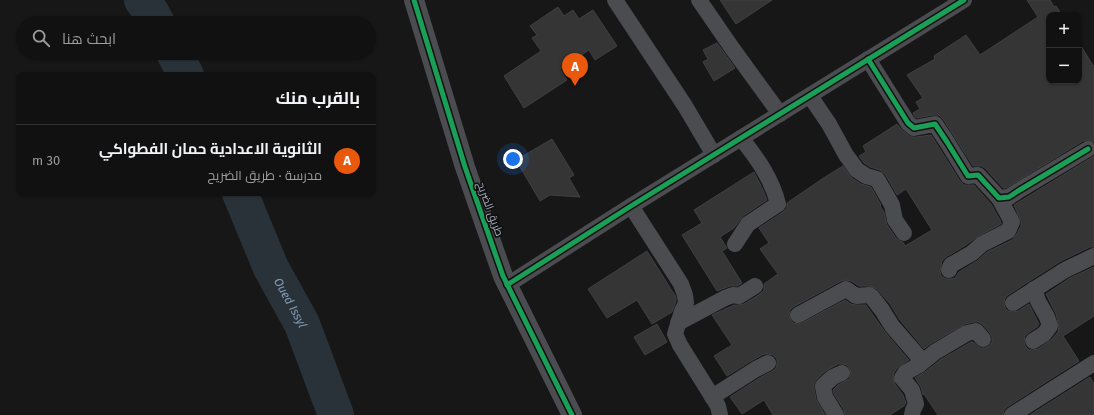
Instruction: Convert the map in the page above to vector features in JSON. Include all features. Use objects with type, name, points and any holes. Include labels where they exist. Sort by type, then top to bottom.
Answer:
[{"type":"street","name":"طريق الضريح","points":[[414,0],[465,167],[507,285],[572,415]]},
{"type":"street","points":[[615,0],[685,106],[714,155]]},
{"type":"street","points":[[699,0],[780,114]]},
{"type":"street","points":[[507,285],[631,206],[964,0]]},
{"type":"street","points":[[868,60],[908,123],[914,128],[935,124],[968,176],[978,174],[999,198],[1012,222],[1008,232],[982,244],[972,253],[951,265],[950,270]]},
{"type":"street","points":[[810,96],[829,124],[846,155],[857,170],[866,176],[877,179],[892,205],[895,220],[904,233]]},
{"type":"street","points":[[735,244],[748,224],[778,204],[776,194],[758,161],[741,138]]},
{"type":"street","points":[[999,198],[1009,197],[1088,150]]},
{"type":"street","points":[[631,206],[681,284],[686,303],[675,334],[680,345],[718,406],[720,415]]},
{"type":"street","points":[[1013,303],[1065,270],[1094,256]]},
{"type":"street","points":[[678,323],[725,298],[733,295],[739,296],[755,286]]},
{"type":"street","points":[[798,315],[846,289],[856,296],[869,295],[877,303],[892,326],[918,356],[919,365]]},
{"type":"street","points":[[1033,341],[1044,334],[1050,326],[1034,289]]},
{"type":"street","points":[[912,415],[916,404],[912,390],[902,378],[905,373],[919,365],[935,352],[967,333],[976,331],[983,339]]},
{"type":"street","points":[[712,397],[768,363]]},
{"type":"street","points":[[1012,415],[1094,363]]},
{"type":"street","points":[[836,415],[825,397],[823,386],[833,377],[842,373]]},
{"type":"building","points":[[720,0],[772,0],[736,24]]},
{"type":"building","points":[[1027,0],[1050,0],[1054,7],[1056,6],[1060,12],[1046,12],[1046,84],[1082,84],[1082,48],[1094,67],[1094,142],[1088,140],[1083,141],[1006,188],[1003,188],[985,168],[981,166],[973,166],[939,115],[915,117],[913,113],[920,109],[916,102],[923,98],[907,75],[935,59],[934,56],[966,35],[980,55],[1038,17]]},
{"type":"building","points":[[558,7],[564,16],[573,10],[579,19],[593,10],[617,46],[595,60],[589,50],[560,69],[567,80],[524,108],[504,76],[541,51],[532,38],[537,35],[530,26]]},
{"type":"building","points":[[717,43],[735,68],[714,81],[703,62],[708,59],[703,50]]},
{"type":"building","points":[[897,124],[911,137],[931,135],[960,181],[964,185],[974,185],[991,204],[1001,222],[1001,224],[978,236],[942,261],[940,271],[941,276],[946,279],[955,278],[959,272],[977,261],[987,252],[1012,240],[1021,226],[1021,221],[1014,205],[1094,156],[1094,247],[1090,247],[1061,261],[1008,295],[1005,298],[1004,303],[1005,308],[1008,311],[1013,312],[1018,311],[1029,304],[1039,324],[1025,336],[1024,342],[1025,346],[1029,350],[1038,349],[1051,340],[1058,332],[1059,327],[1056,314],[1046,294],[1070,278],[1094,267],[1094,316],[1063,336],[1079,361],[1007,407],[1004,410],[1003,415],[938,415],[924,394],[923,395],[921,387],[915,378],[940,360],[971,342],[980,348],[989,346],[992,342],[990,333],[979,322],[965,324],[924,349],[877,289],[869,286],[859,286],[846,280],[841,281],[793,307],[790,310],[790,319],[793,323],[802,323],[845,300],[851,304],[866,305],[885,332],[909,360],[897,368],[893,378],[895,384],[903,395],[906,403],[904,406],[890,415],[845,415],[844,410],[833,390],[838,385],[849,379],[851,374],[847,365],[838,364],[827,370],[814,383],[816,399],[825,415],[773,415],[764,400],[742,414],[730,397],[773,371],[776,368],[777,359],[773,355],[764,354],[727,376],[714,356],[732,345],[712,315],[734,305],[744,304],[760,294],[764,290],[764,284],[778,274],[760,249],[769,243],[759,228],[783,212],[787,208],[787,203],[843,166],[852,178],[861,184],[871,187],[884,212],[887,225],[896,238],[903,242],[905,246],[932,230],[906,189],[897,195],[885,174],[880,170],[870,167],[864,163],[859,156],[866,152],[863,146]]},
{"type":"building","points":[[552,139],[574,175],[569,178],[580,197],[550,195],[540,201],[516,160]]},
{"type":"building","points":[[754,172],[767,200],[743,216],[734,228],[720,237],[727,248],[722,251],[742,283],[737,286],[730,286],[717,291],[682,235],[702,223],[694,210]]},
{"type":"building","points":[[647,251],[676,297],[672,312],[652,324],[637,300],[607,318],[588,289]]},
{"type":"building","points":[[657,324],[667,342],[645,355],[634,337]]},
{"type":"building","points":[[1090,377],[1094,384],[1094,415],[1030,415]]},
{"type":"waterway","name":"Oued Issyl","points":[[142,0],[153,16]]},
{"type":"waterway","name":"Oued Issyl","points":[[178,60],[184,72]]},
{"type":"waterway","name":"Oued Issyl","points":[[241,196],[271,268],[302,324],[336,415]]},
{"type":"cycle path","points":[[414,0],[465,167],[503,276],[572,415]]},
{"type":"cycle path","points":[[507,285],[631,206],[964,0]]},
{"type":"cycle path","points":[[868,59],[908,123],[914,128],[935,124],[968,176],[978,175],[999,198],[1009,197],[1088,149]]},
{"type":"place","name":"الثانوية الاعدادية حمان الفطواكي","points":[[575,86]]}]
